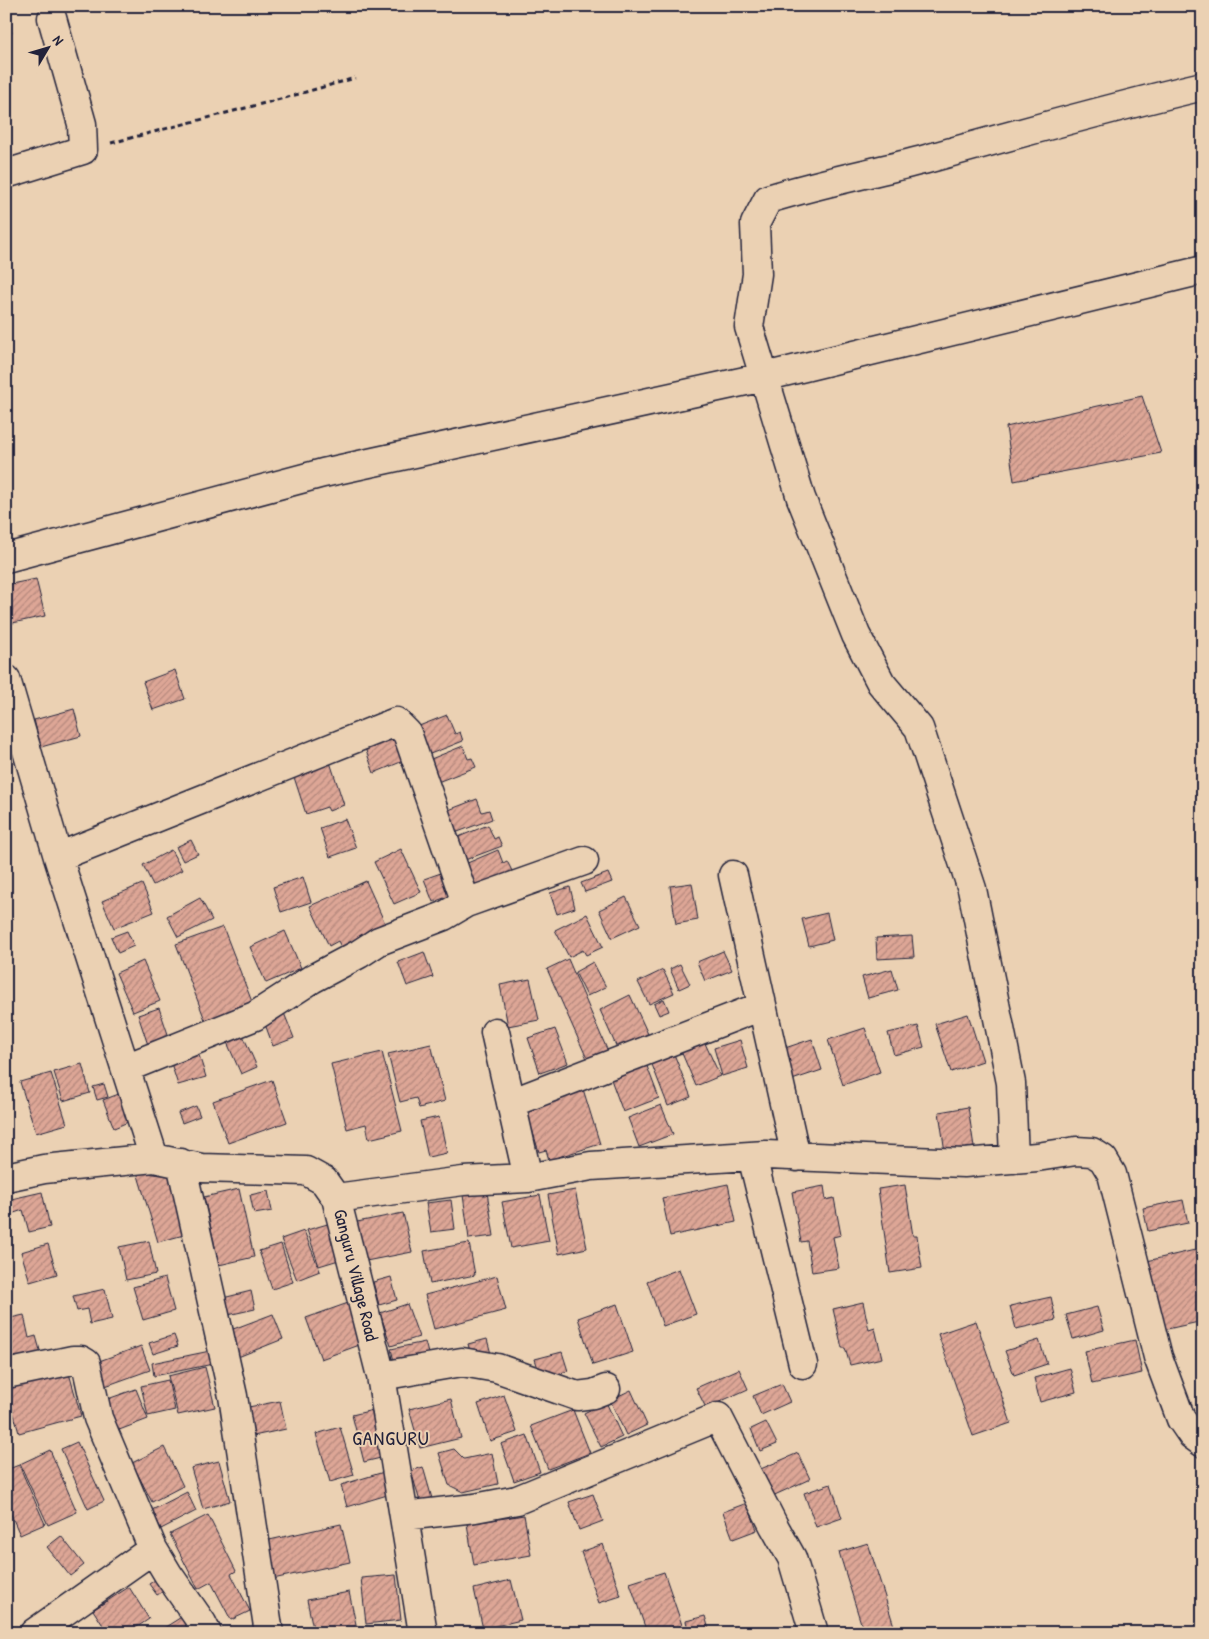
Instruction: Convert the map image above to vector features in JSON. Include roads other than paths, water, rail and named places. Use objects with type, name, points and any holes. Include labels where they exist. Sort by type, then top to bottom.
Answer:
[{"type":"street","points":[[6,174],[83,150],[82,124],[52,18]]},
{"type":"street","points":[[1014,1159],[1011,1083],[972,889],[919,728],[881,683],[856,634],[801,498],[749,327],[757,274],[755,224],[768,200],[806,187],[920,160],[1109,108],[1203,86]]},
{"type":"street","points":[[6,558],[323,473],[764,377],[1203,270]]},
{"type":"street","points":[[6,680],[58,857],[154,1158]]},
{"type":"street","points":[[58,857],[396,722],[407,733],[466,903]]},
{"type":"street","points":[[126,1068],[255,1016],[312,979],[379,941],[444,916],[466,903],[584,861]]},
{"type":"street","points":[[733,875],[796,1157]]},
{"type":"street","points":[[511,1103],[762,1006]]},
{"type":"street","points":[[495,1032],[528,1178]]},
{"type":"street","points":[[336,1198],[463,1181],[528,1178],[591,1166],[766,1155],[964,1164],[1076,1150],[1092,1152],[1104,1159],[1112,1174],[1158,1357],[1169,1390],[1181,1419],[1192,1435],[1203,1443]]},
{"type":"street","points":[[752,1156],[803,1364]]},
{"type":"street","name":"Ganguru Village Road","points":[[6,1178],[44,1169],[154,1158],[201,1168],[306,1171],[324,1181],[336,1198],[381,1376],[423,1633]]},
{"type":"street","points":[[181,1163],[234,1396],[269,1633]]},
{"type":"street","points":[[6,1374],[73,1360],[80,1360],[86,1364],[98,1418],[153,1549],[207,1633]]},
{"type":"street","points":[[381,1376],[462,1362],[497,1368],[577,1396],[593,1394],[606,1389]]},
{"type":"street","points":[[404,1516],[475,1508],[517,1500],[718,1417],[792,1558],[814,1633]]},
{"type":"street","points":[[34,1633],[153,1549]]},
{"type":"district","name":"GANGURU","points":[[391,1438]]}]
